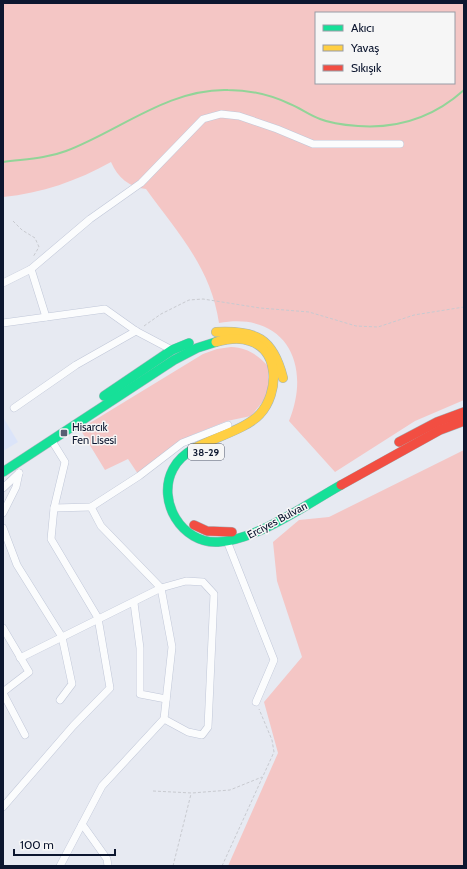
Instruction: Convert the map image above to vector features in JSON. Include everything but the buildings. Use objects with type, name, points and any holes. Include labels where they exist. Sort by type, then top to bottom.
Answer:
[{"type":"highway","points":[[3,462],[172,350],[216,332],[234,330],[253,332],[264,338],[280,360],[284,389]]},
{"type":"highway","name":"Erciyes Bulvarı","points":[[3,472],[17,469],[52,441],[180,356],[218,341],[234,339],[250,341],[264,351],[271,363],[275,388],[264,412],[263,419],[258,428],[198,456],[186,465],[184,469]]},
{"type":"highway","name":"Erciyes Bulvarı","points":[[178,484],[177,496],[181,509],[187,520],[200,530],[210,532],[231,532],[247,527],[292,503],[414,432],[464,412]]},
{"type":"highway","name":"Erciyes Bulvarı","points":[[263,419],[253,421],[194,449],[180,459],[169,482],[168,497],[172,513],[180,526],[196,538],[209,542],[227,541],[250,536],[267,528],[419,441],[440,430],[464,421]]},
{"type":"street","points":[[3,283],[31,269],[90,219],[141,183],[203,119],[212,115],[221,114],[239,116],[277,129],[313,144],[400,144]]},
{"type":"street","points":[[31,269],[46,317]]},
{"type":"street","points":[[3,323],[105,309],[136,331],[172,350]]},
{"type":"street","points":[[14,408],[76,365],[136,331]]},
{"type":"street","points":[[54,508],[92,507],[139,476],[182,442],[245,419],[263,419]]},
{"type":"street","points":[[3,807],[73,726],[110,688],[98,618],[51,539],[54,508],[65,462],[52,441]]},
{"type":"street","points":[[3,488],[17,469]]},
{"type":"street","points":[[3,513],[16,487],[17,469]]},
{"type":"street","points":[[60,866],[102,786],[164,719],[172,647],[162,588],[101,526],[92,507]]},
{"type":"street","points":[[3,528],[17,565],[62,637],[72,684],[60,700]]},
{"type":"street","points":[[227,541],[274,660],[256,702]]},
{"type":"street","points":[[20,658],[98,618],[134,603],[162,588],[186,581],[203,582],[214,594],[208,727],[202,735],[188,732],[164,719]]},
{"type":"street","points":[[134,603],[140,648],[140,694],[166,699]]},
{"type":"street","points":[[3,628],[29,672],[3,693],[25,735]]},
{"type":"street","points":[[82,824],[107,859],[108,866]]},
{"type":"path","points":[[13,221],[22,230],[35,238],[39,244],[31,269]]},
{"type":"path","points":[[136,331],[162,314],[189,300],[203,299],[260,308],[309,312],[356,326],[378,327],[414,315],[464,307]]},
{"type":"path","points":[[222,866],[272,758],[274,746],[256,702]]},
{"type":"path","points":[[153,790],[192,793],[230,790],[263,777]]},
{"type":"path","points":[[173,866],[192,793]]},
{"type":"shaded area","points":[[3,3],[464,3],[464,400],[415,421],[335,472],[289,421],[295,400],[297,380],[295,362],[288,346],[277,334],[261,325],[242,321],[219,323],[215,303],[201,268],[181,236],[146,189],[134,186],[125,181],[117,173],[111,162],[85,175],[59,185],[32,193],[3,197]]},
{"type":"shaded area","points":[[231,347],[251,352],[268,366],[269,394],[251,416],[227,421],[192,435],[138,474],[128,459],[105,470],[80,429],[203,354],[217,349]]},
{"type":"shaded area","points":[[3,417],[18,442],[3,451]]},
{"type":"shaded area","points":[[464,450],[464,866],[228,866],[278,753],[264,702],[302,657],[277,581],[273,542],[299,520],[329,517]]},
{"type":"waterway","points":[[3,162],[58,154],[86,143],[165,103],[206,91],[236,90],[260,94],[283,101],[329,122],[358,126],[373,126],[402,123],[428,114],[441,107],[464,90]]},
{"type":"traffic: fast","points":[[3,472],[174,360],[197,348],[216,342]]},
{"type":"traffic: fast","points":[[104,396],[172,350],[189,343]]},
{"type":"traffic: fast","points":[[195,448],[182,457],[175,465],[169,481],[168,494],[170,507],[183,528],[193,536],[205,541],[218,542],[233,540],[249,535],[281,520],[341,485]]},
{"type":"traffic: slow","points":[[216,332],[242,333],[261,339],[268,345],[274,354],[283,378]]},
{"type":"traffic: slow","points":[[195,448],[247,424],[260,414],[271,395],[273,384],[271,363],[267,354],[260,346],[242,339],[229,339],[216,342]]},
{"type":"traffic: jam","points":[[399,442],[437,422],[464,412]]},
{"type":"traffic: jam","points":[[341,485],[440,430],[464,421]]},
{"type":"traffic: jam","points":[[194,525],[207,531],[232,532]]},
{"type":"place","name":"Hisarcık Fen Lisesi","points":[[64,433]]}]
